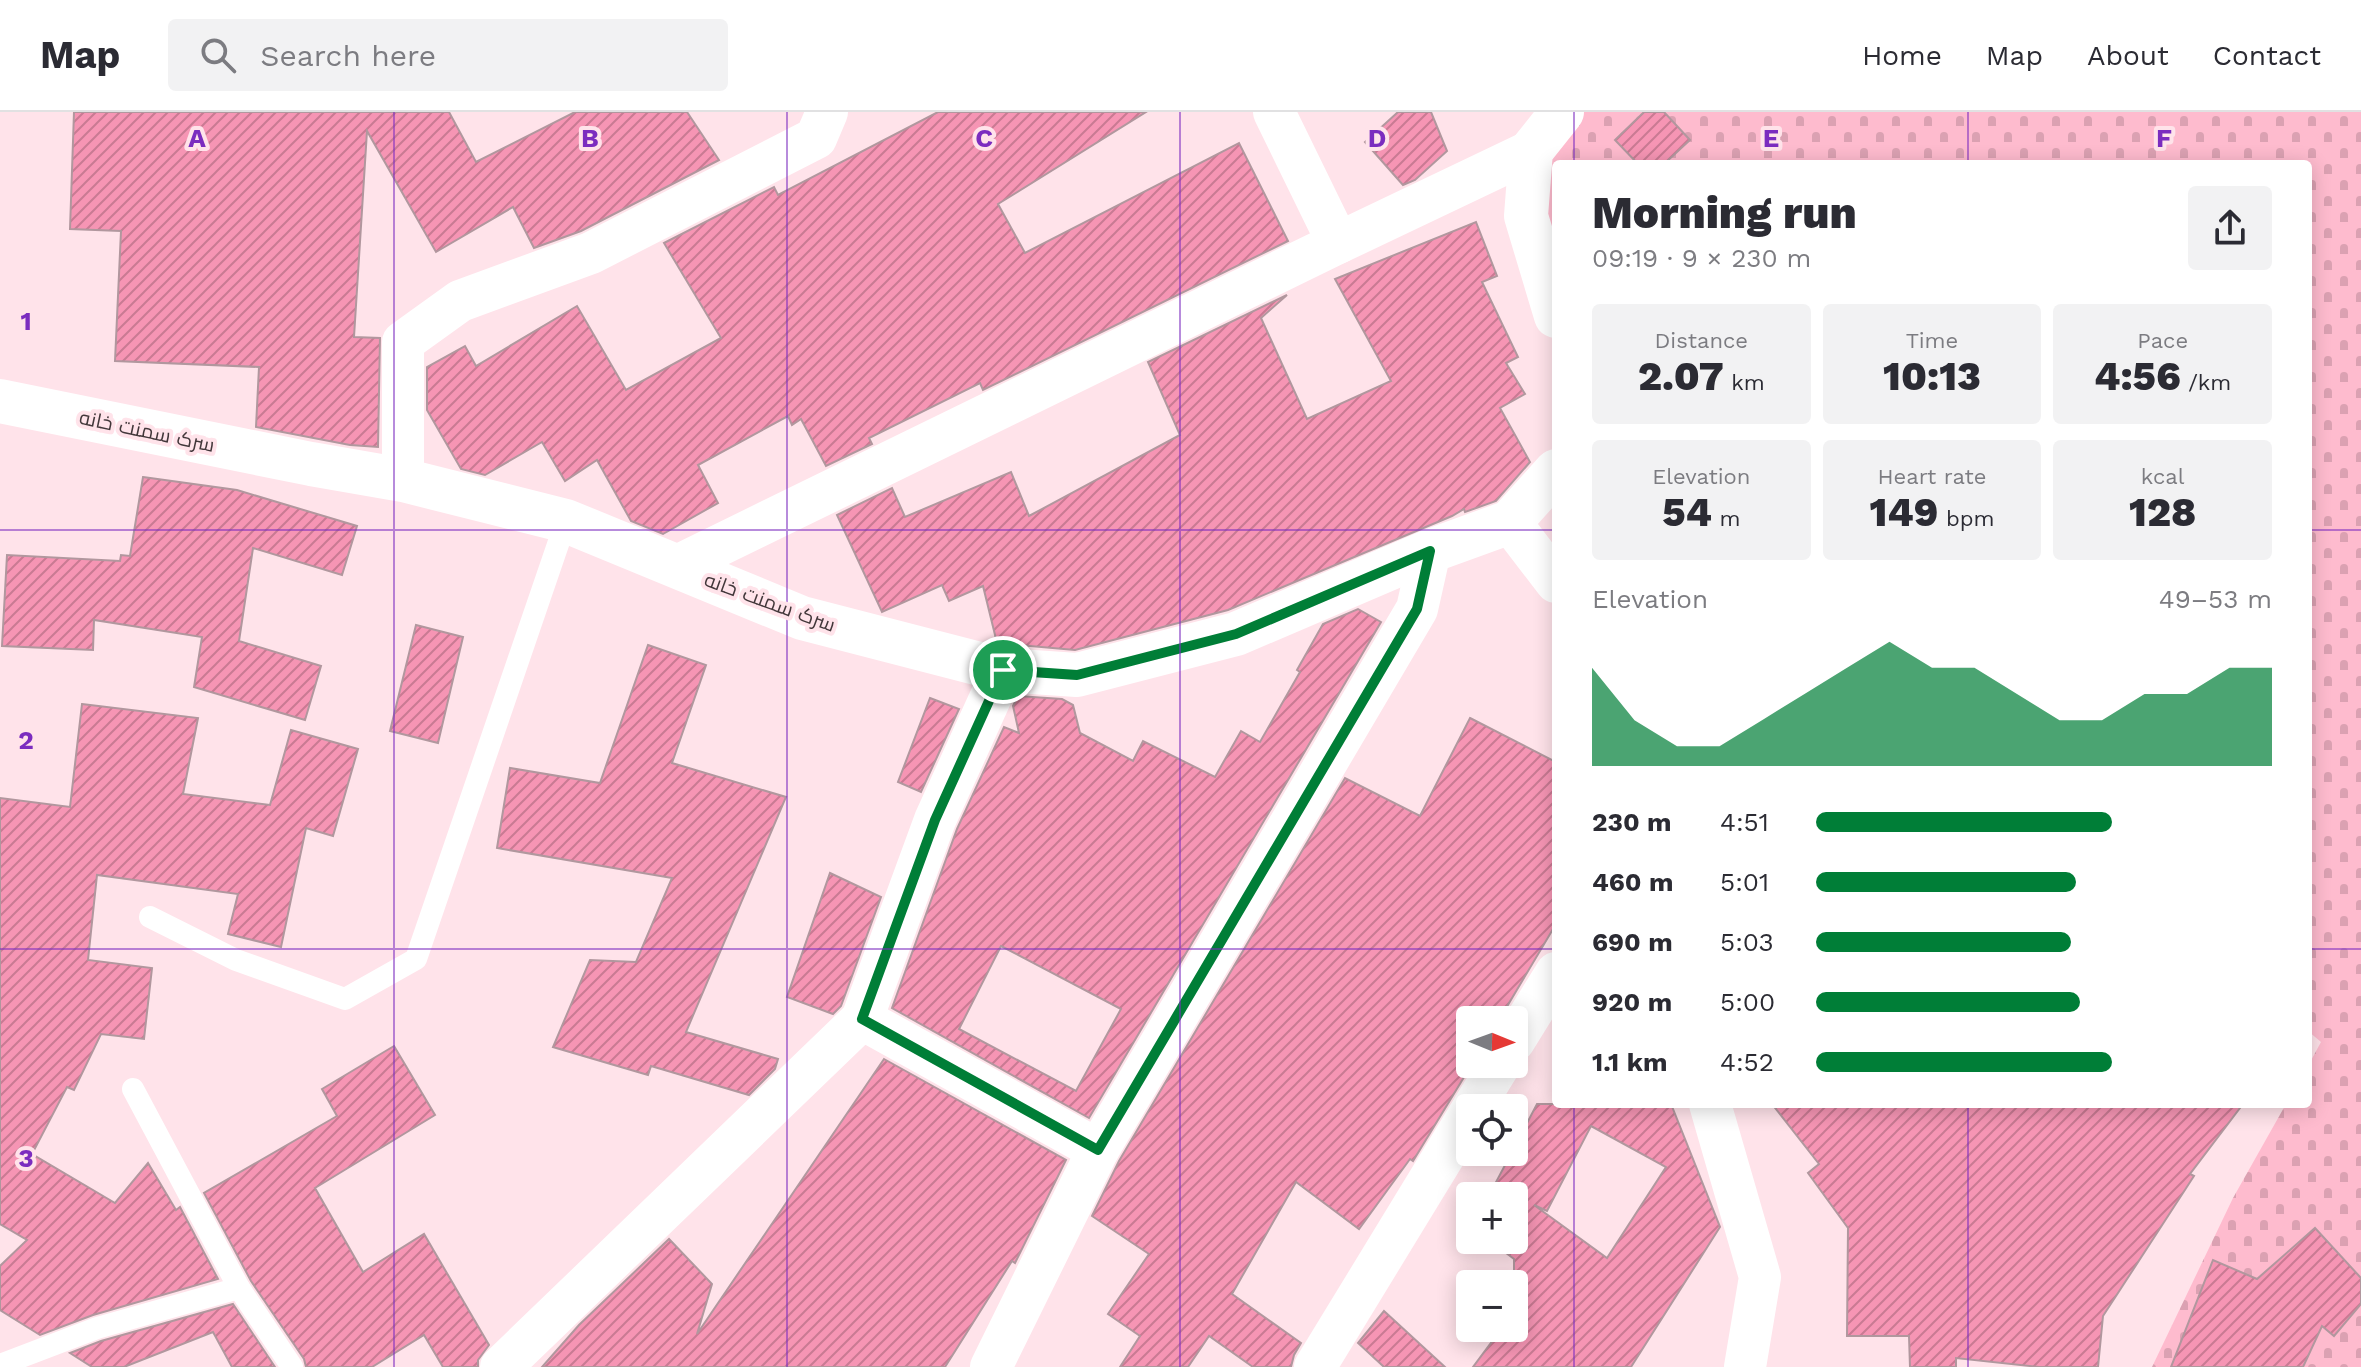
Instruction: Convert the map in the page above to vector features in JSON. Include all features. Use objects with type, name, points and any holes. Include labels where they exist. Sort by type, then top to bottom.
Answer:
[{"type":"street","points":[[403,480],[403,342],[460,301],[591,253],[816,138],[827,112]]},
{"type":"street","points":[[1274,112],[1338,243]]},
{"type":"street","points":[[677,566],[1531,151],[1562,112]]},
{"type":"street","points":[[1531,151],[1526,216],[1552,303]]},
{"type":"street","name":"سرک سمنت خانه","points":[[0,401],[403,480],[566,521],[802,618],[1003,670],[1077,675],[1236,634],[1430,551],[1510,522],[1552,475]]},
{"type":"street","points":[[1510,522],[1552,577]]},
{"type":"street","points":[[991,1367],[1098,1150],[1417,609],[1430,551]]},
{"type":"street","points":[[501,1367],[862,1019],[935,820],[1003,670]]},
{"type":"street","points":[[1528,1018],[1552,979]]},
{"type":"street","points":[[862,1019],[1098,1150]]},
{"type":"street","points":[[1711,1108],[1760,1277],[1745,1367]]},
{"type":"street","points":[[1315,1367],[1456,1136]]},
{"type":"lane","points":[[150,917],[236,960],[345,999],[416,959],[566,521]]},
{"type":"lane","points":[[133,1089],[239,1288],[292,1367]]},
{"type":"lane","points":[[0,1365],[97,1328],[239,1288]]},
{"type":"green space","points":[[1562,112],[2361,112],[2361,1367],[2152,1367],[2233,1198],[2284,1108],[2312,1108],[2312,1059],[2321,1042],[2312,1034],[2312,160],[1552,160],[1552,290],[1531,151]]},
{"type":"building","points":[[74,112],[449,112],[476,162],[575,112],[687,112],[719,160],[581,231],[534,248],[513,207],[436,252],[367,131],[354,337],[380,338],[378,447],[350,445],[256,427],[259,367],[115,361],[121,231],[70,229]]},
{"type":"building","points":[[938,112],[1146,112],[998,204],[1025,253],[1239,143],[1288,241],[983,390],[980,383],[869,438],[872,444],[826,466],[801,419],[792,425],[788,416],[698,465],[718,503],[663,534],[631,521],[597,460],[565,481],[542,442],[485,475],[461,469],[427,410],[427,367],[465,346],[476,366],[577,306],[626,390],[721,338],[664,243],[774,187],[778,195]]},
{"type":"building","points":[[1398,112],[1431,112],[1447,151],[1415,180],[1403,185],[1365,142]]},
{"type":"building","points":[[1644,112],[1664,112],[1690,140],[1668,160],[1634,160],[1615,140]]},
{"type":"building","points":[[1476,222],[1497,276],[1482,282],[1518,357],[1506,363],[1525,394],[1500,408],[1530,462],[1496,501],[1465,512],[1464,509],[1228,610],[1075,650],[997,643],[983,586],[949,601],[942,585],[882,612],[837,515],[892,488],[905,517],[1011,472],[1029,516],[1180,435],[1148,362],[1287,295],[1261,318],[1307,419],[1391,381],[1335,279]]},
{"type":"building","points":[[143,477],[237,490],[357,526],[342,575],[253,548],[239,641],[321,666],[305,720],[194,687],[202,637],[94,620],[93,650],[2,646],[7,555],[120,561],[121,555],[130,556]]},
{"type":"building","points":[[1358,609],[1381,622],[1089,1118],[892,1008],[957,829],[1004,727],[1019,733],[1013,706],[1018,696],[1062,699],[1073,705],[1080,733],[1133,761],[1143,741],[1215,777],[1241,731],[1260,742],[1323,624]],"holes":[[[1001,946],[1121,1009],[1076,1091],[959,1029]]]},
{"type":"building","points":[[416,625],[463,637],[438,743],[390,731]]},
{"type":"building","points":[[648,645],[706,665],[672,763],[786,797],[686,1032],[778,1059],[775,1069],[749,1095],[651,1066],[648,1075],[553,1047],[590,960],[636,962],[672,878],[497,848],[510,768],[600,783]]},
{"type":"building","points":[[930,698],[959,709],[921,792],[898,782]]},
{"type":"building","points":[[82,704],[198,718],[183,794],[270,805],[291,730],[358,749],[333,836],[306,828],[281,947],[228,934],[238,894],[97,875],[88,960],[152,968],[144,1039],[101,1034],[74,1090],[67,1087],[32,1154],[115,1203],[148,1163],[176,1210],[180,1207],[218,1279],[93,1315],[40,1335],[0,1310],[0,1266],[27,1240],[0,1224],[0,798],[70,807]]},
{"type":"building","points":[[1470,718],[1552,760],[1552,931],[1507,1006],[1456,1006],[1456,1078],[1463,1078],[1413,1161],[1410,1159],[1359,1229],[1296,1182],[1232,1294],[1301,1343],[1291,1367],[1253,1367],[1209,1336],[1188,1367],[1120,1367],[1140,1336],[1108,1314],[1149,1254],[1092,1216],[1119,1161],[1345,778],[1420,816]]},
{"type":"building","points":[[830,873],[881,897],[841,1006],[833,1014],[787,997]]},
{"type":"building","points":[[394,1046],[435,1115],[315,1188],[363,1272],[424,1234],[489,1345],[478,1360],[478,1367],[443,1367],[424,1335],[372,1367],[306,1367],[304,1359],[251,1281],[204,1193],[337,1116],[322,1089]]},
{"type":"building","points":[[884,1059],[1066,1160],[1015,1263],[1012,1261],[945,1367],[542,1367],[579,1325],[669,1239],[712,1284],[697,1334]]},
{"type":"building","points":[[1537,1104],[1552,1104],[1552,1108],[1673,1108],[1720,1227],[1631,1367],[1473,1367],[1492,1342],[1528,1342],[1528,1270],[1514,1270],[1514,1259],[1507,1254],[1528,1254],[1528,1182],[1496,1182],[1505,1166],[1528,1166],[1528,1121]],"holes":[[[1591,1126],[1666,1167],[1607,1258],[1534,1205],[1547,1211]]]},
{"type":"building","points":[[1775,1108],[2240,1108],[2190,1174],[2194,1176],[2103,1316],[2098,1367],[2039,1367],[1956,1358],[1956,1367],[1910,1367],[1909,1336],[1847,1336],[1848,1228],[1808,1173],[1819,1164]]},
{"type":"building","points":[[2315,1228],[2361,1278],[2361,1304],[2334,1336],[2322,1326],[2303,1367],[2171,1367],[2213,1260],[2257,1279]]},
{"type":"building","points":[[233,1304],[275,1367],[232,1367],[213,1332],[124,1367],[92,1367],[70,1353],[101,1341]]},
{"type":"building","points":[[1384,1311],[1445,1367],[1384,1367],[1358,1343]]},
{"type":"route","points":[[1430,551],[1417,609],[1098,1150],[862,1019],[935,820],[1003,670],[1077,675],[1236,634],[1430,551]]}]
